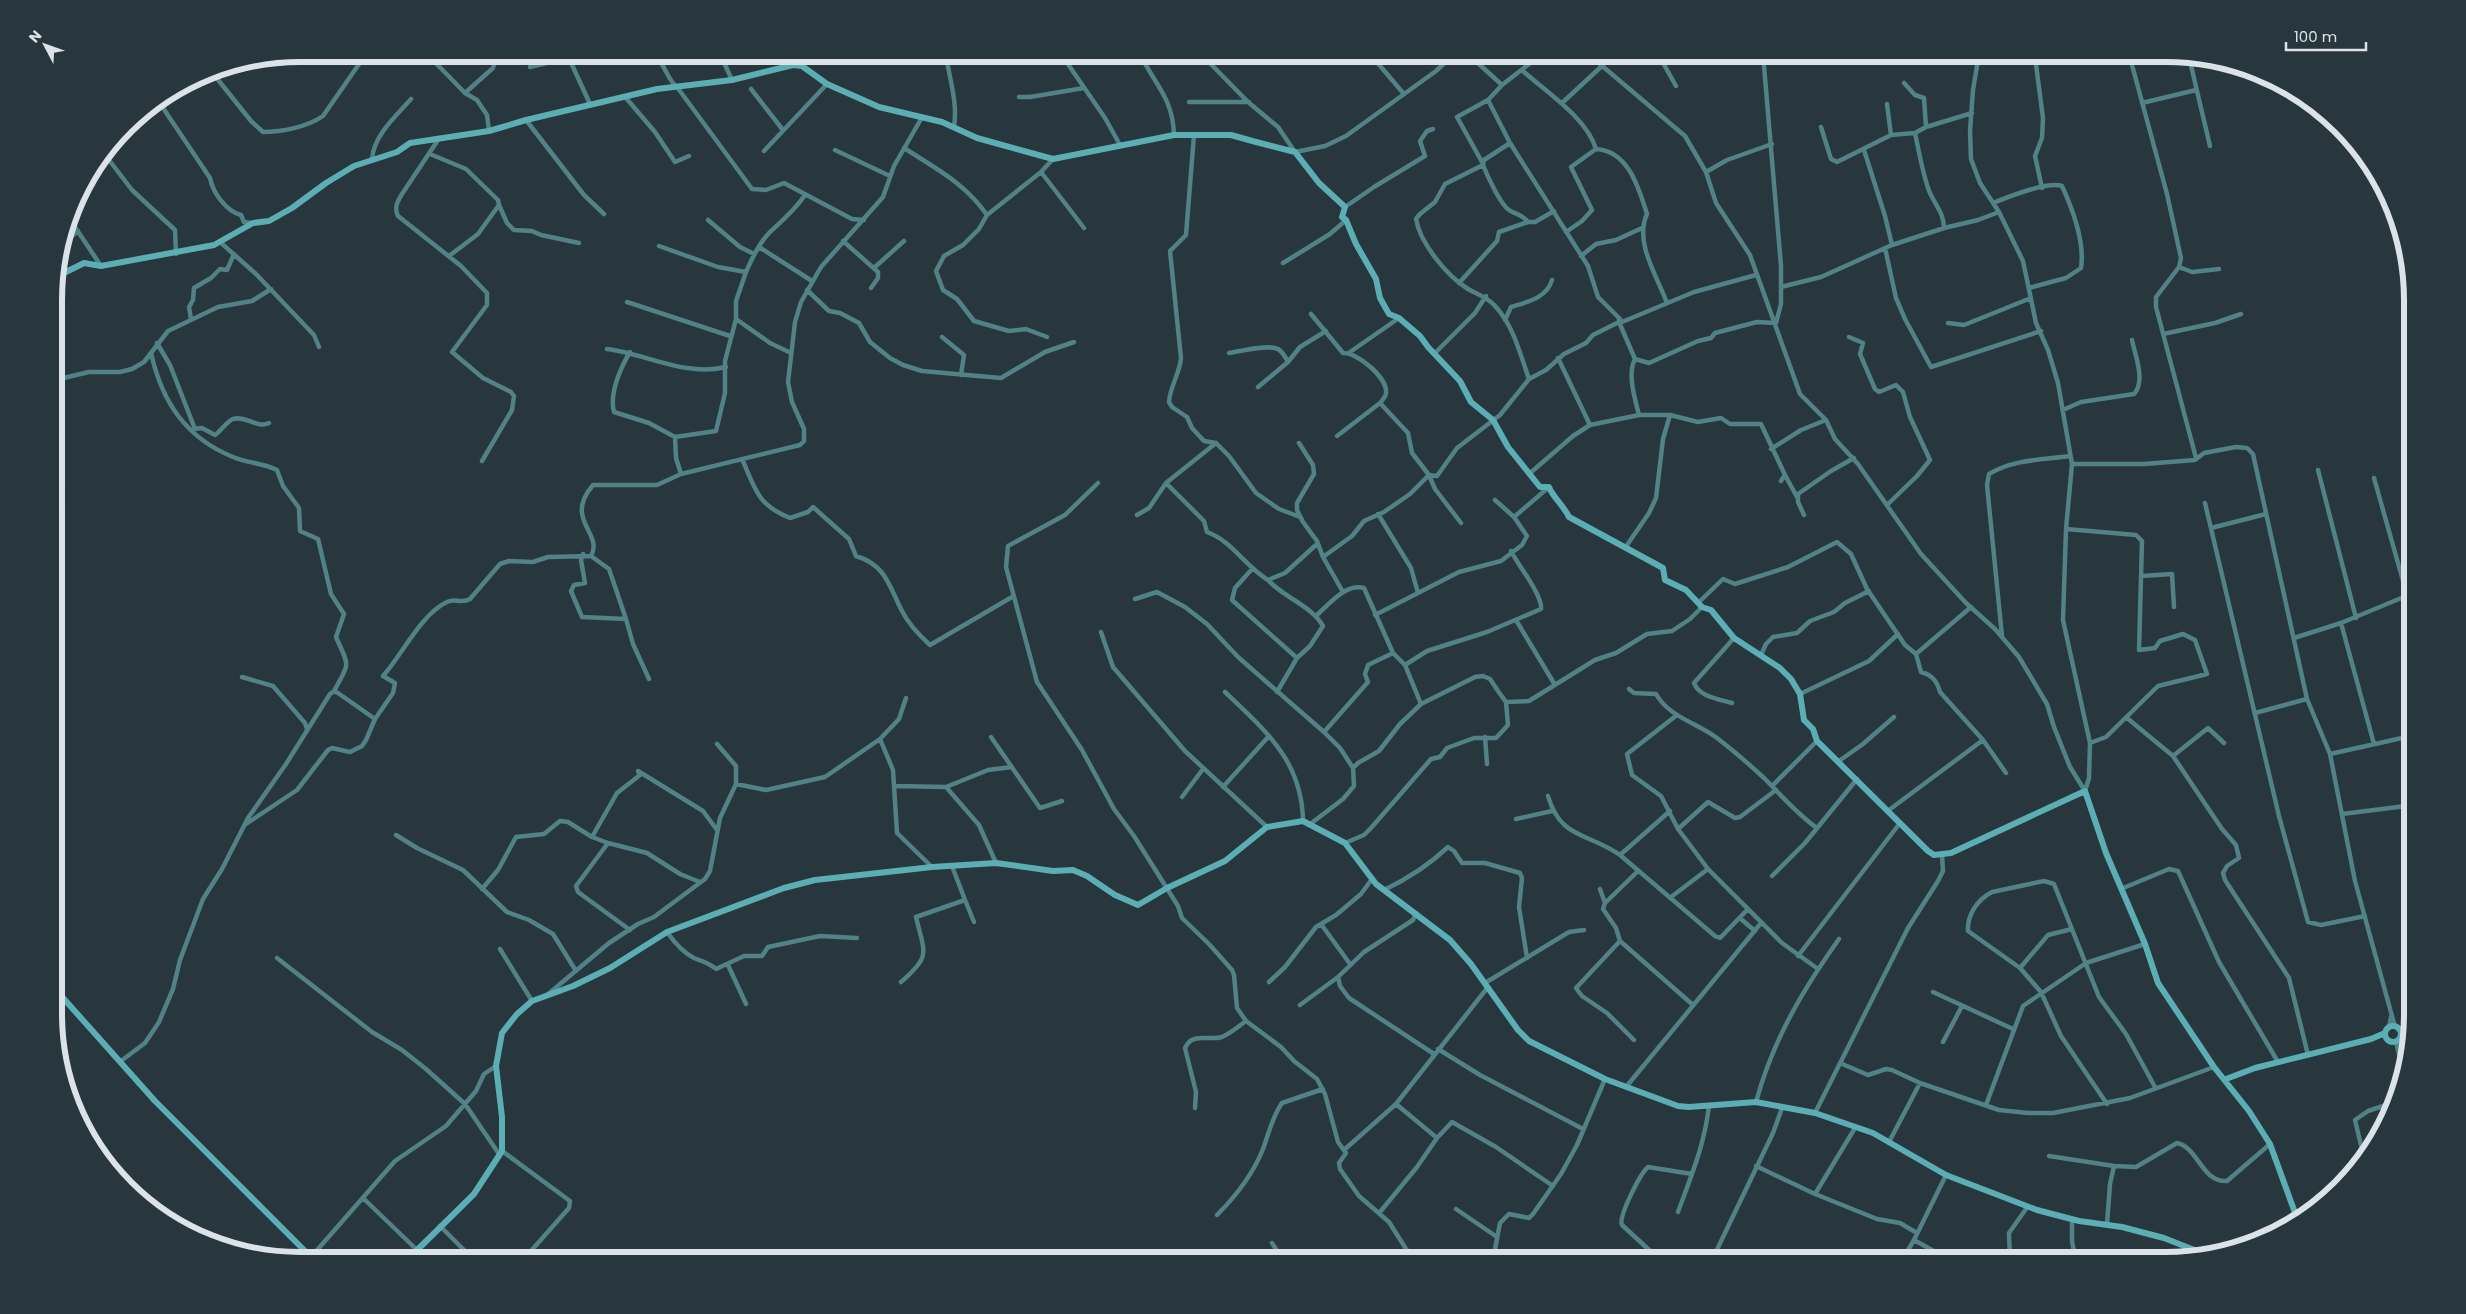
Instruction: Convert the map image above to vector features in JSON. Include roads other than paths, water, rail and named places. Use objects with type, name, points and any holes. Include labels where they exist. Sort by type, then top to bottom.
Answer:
[{"type":"street","points":[[215,78],[251,121],[263,132],[276,132],[316,121],[324,116],[361,62]]},
{"type":"street","points":[[435,62],[465,92],[476,100],[486,115],[489,131]]},
{"type":"street","points":[[465,92],[493,68],[495,62]]},
{"type":"street","points":[[530,67],[546,62]]},
{"type":"street","points":[[571,62],[590,104]]},
{"type":"street","points":[[660,62],[667,70],[671,83],[677,88],[752,189],[766,190],[784,183],[852,219],[864,220]]},
{"type":"street","points":[[724,62],[732,80]]},
{"type":"street","points":[[801,62],[802,66]]},
{"type":"street","points":[[948,62],[956,113],[954,127]]},
{"type":"street","points":[[1066,62],[1106,118],[1120,145]]},
{"type":"street","points":[[1145,62],[1169,102],[1174,120],[1174,135]]},
{"type":"street","points":[[1209,62],[1249,102],[1278,127],[1319,182],[1345,208]]},
{"type":"street","points":[[1377,62],[1404,94]]},
{"type":"street","points":[[169,102],[164,106],[210,178],[212,188],[232,213],[241,215],[244,222],[253,223],[269,221],[340,174],[372,158],[397,152],[410,143],[489,131],[526,120],[590,104],[626,98],[656,89],[732,80],[793,65],[802,66],[827,84],[878,107],[954,127],[977,138],[1052,160],[1174,135],[1231,135],[1295,152],[1325,146],[1346,136],[1436,71],[1446,62]]},
{"type":"street","points":[[1477,62],[1502,84]]},
{"type":"street","points":[[1528,222],[1523,216],[1509,210],[1496,188],[1488,180],[1483,164],[1457,117],[1488,100],[1502,84],[1532,62]]},
{"type":"street","points":[[1599,62],[1685,136],[1706,172],[1716,203],[1750,256],[1756,276],[1776,322],[1783,350],[1800,394],[1826,420],[1835,439],[1854,458],[1888,504],[1921,554],[2019,657],[2047,704],[2070,767],[2085,791],[2106,853],[2145,944],[2165,997],[2270,1144],[2295,1213]]},
{"type":"street","points":[[1662,62],[1676,86]]},
{"type":"street","points":[[1764,62],[1772,144],[1772,169],[1781,287],[1781,304],[1776,322]]},
{"type":"street","points":[[1549,487],[1551,494],[1562,502],[1569,517],[1606,535],[1625,548],[1663,568],[1665,580],[1686,590],[1700,604],[1712,610],[1734,638],[1786,674],[1800,694],[1804,720],[1813,729],[1818,741],[1934,855],[1942,855],[2085,791],[2089,778],[2090,743],[2063,620],[2066,529],[2072,464],[2058,383],[2041,331],[2036,323],[2023,261],[1999,212],[1980,183],[1971,159],[1972,113],[1978,62]]},
{"type":"street","points":[[2037,62],[2043,118],[2042,138],[2035,156],[2042,188]]},
{"type":"street","points":[[2132,62],[2167,194],[2180,258],[2180,267],[2156,297],[2163,334],[2196,458]]},
{"type":"street","points":[[2190,64],[2210,146]]},
{"type":"street","points":[[1562,103],[1603,65]]},
{"type":"street","points":[[1523,70],[1550,96],[1562,103],[1590,136],[1596,149]]},
{"type":"street","points":[[1904,83],[1914,95],[1924,98],[1926,127]]},
{"type":"street","points":[[764,151],[827,84]]},
{"type":"street","points":[[1019,97],[1030,98],[1084,88]]},
{"type":"street","points":[[751,89],[783,130]]},
{"type":"street","points":[[2142,103],[2196,90]]},
{"type":"street","points":[[626,98],[655,132],[675,162],[689,156]]},
{"type":"street","points":[[372,158],[373,150],[384,131],[411,99]]},
{"type":"street","points":[[1488,100],[1510,143],[1588,266],[1598,297],[1619,320],[1635,359],[1631,368],[1639,415]]},
{"type":"street","points":[[1189,102],[1249,102]]},
{"type":"street","points":[[1887,104],[1891,135]]},
{"type":"street","points":[[1821,127],[1832,161],[1840,161],[1891,135],[1915,133],[1926,127],[1972,113]]},
{"type":"street","points":[[591,556],[594,546],[581,510],[585,493],[593,485],[657,486],[681,474],[743,461],[800,445],[804,441],[804,429],[792,402],[788,382],[795,322],[812,281],[843,241],[864,220],[882,197],[904,148],[921,119]]},
{"type":"street","points":[[526,120],[584,194],[604,214]]},
{"type":"street","points":[[1433,129],[1427,131],[1420,141],[1425,156],[1374,186],[1345,208],[1342,217],[1346,220],[1356,244],[1376,279],[1380,298],[1389,314],[1399,318],[1420,336],[1460,381],[1472,402],[1493,420],[1529,474],[1540,487],[1549,487]]},
{"type":"street","points":[[1915,133],[1922,171],[1932,198],[1944,218],[1944,228]]},
{"type":"street","points":[[1194,135],[1186,235],[1170,251],[1180,339],[1180,367],[1174,379],[1169,402],[1172,407],[1188,417],[1192,428],[1204,441],[1216,443],[1229,456],[1256,494],[1279,509],[1300,517],[1310,528],[1323,557],[1343,592]]},
{"type":"street","points":[[438,140],[402,194],[397,203],[396,212],[398,216],[449,256],[485,288],[488,298],[487,305],[452,352],[483,378],[511,392],[514,396],[512,410],[482,461]]},
{"type":"street","points":[[1510,143],[1483,164],[1445,184],[1435,202],[1420,214],[1416,220],[1427,247],[1459,283],[1469,290],[1486,296],[1509,324],[1528,379]]},
{"type":"street","points":[[1706,172],[1727,160],[1772,144]]},
{"type":"street","points":[[904,148],[956,181],[976,198],[987,215]]},
{"type":"street","points":[[1566,232],[1582,221],[1592,210],[1571,166],[1596,149],[1607,150],[1634,174],[1647,214],[1642,228],[1646,250],[1667,303]]},
{"type":"street","points":[[835,150],[890,176]]},
{"type":"street","points":[[1864,150],[1886,216],[1892,246]]},
{"type":"street","points":[[430,154],[466,169],[498,200],[507,223],[514,230],[532,231],[541,235],[579,243]]},
{"type":"street","points":[[109,160],[132,190],[175,230],[176,254]]},
{"type":"street","points":[[1047,337],[1026,329],[1010,331],[974,321],[956,299],[943,290],[936,271],[939,262],[979,229],[987,215],[1041,172],[1052,160]]},
{"type":"street","points":[[1041,172],[1084,228]]},
{"type":"street","points":[[1993,203],[2018,193],[2056,184],[2062,186],[2075,218],[2082,262],[2080,268],[2066,278],[2029,288]]},
{"type":"street","points":[[630,352],[617,382],[613,400],[614,412],[649,423],[675,437],[716,431],[725,393],[730,336],[736,320],[736,301],[746,272],[759,247],[770,233],[794,210],[805,195]]},
{"type":"street","points":[[449,256],[478,234],[499,205]]},
{"type":"street","points":[[1459,283],[1497,241],[1499,232],[1528,222],[1535,222],[1554,211]]},
{"type":"street","points":[[1781,287],[1821,277],[1886,248],[1999,212]]},
{"type":"street","points":[[708,220],[740,246],[754,254]]},
{"type":"street","points":[[1283,263],[1330,234],[1346,220]]},
{"type":"street","points":[[65,273],[84,263],[101,266],[201,249],[220,242],[253,223]]},
{"type":"street","points":[[74,226],[101,266]]},
{"type":"street","points":[[1581,256],[1596,244],[1616,240],[1642,228]]},
{"type":"street","points":[[72,236],[78,231]]},
{"type":"street","points":[[843,241],[875,267],[878,278],[871,288]]},
{"type":"street","points":[[875,267],[904,241]]},
{"type":"street","points":[[220,242],[271,289],[314,335],[319,347]]},
{"type":"street","points":[[659,246],[718,267],[746,272]]},
{"type":"street","points":[[759,247],[812,281]]},
{"type":"street","points":[[1886,248],[1896,298],[1931,367],[2041,331]]},
{"type":"street","points":[[191,319],[189,307],[193,300],[194,288],[211,278],[220,269],[227,270],[234,254]]},
{"type":"street","points":[[2180,267],[2192,272],[2219,269]]},
{"type":"street","points":[[1429,475],[1437,476],[1457,448],[1511,404],[1528,379],[1546,370],[1558,358],[1619,320],[1622,322],[1694,292],[1756,276]]},
{"type":"street","points":[[1506,320],[1511,307],[1542,294],[1549,288],[1552,280]]},
{"type":"street","points":[[62,378],[89,372],[120,372],[132,369],[144,362],[168,331],[218,307],[252,301],[271,289]]},
{"type":"street","points":[[807,290],[830,311],[840,313],[859,323],[870,342],[903,365],[922,371],[1001,378],[1045,352],[1074,342]]},
{"type":"street","points":[[1434,354],[1475,313],[1486,296]]},
{"type":"street","points":[[1948,323],[1964,325],[2031,298]]},
{"type":"street","points":[[627,302],[730,336]]},
{"type":"street","points":[[1311,314],[1343,353],[1350,352],[1399,318]]},
{"type":"street","points":[[2163,334],[2215,323],[2241,314]]},
{"type":"street","points":[[736,320],[770,343],[791,353]]},
{"type":"street","points":[[1635,359],[1649,363],[1698,341],[1711,338],[1715,333],[1757,322],[1776,322]]},
{"type":"street","points":[[1258,387],[1288,362],[1300,346],[1326,331]]},
{"type":"street","points":[[942,337],[964,355],[961,375]]},
{"type":"street","points":[[1849,337],[1863,343],[1860,354],[1875,389],[1879,392],[1896,384],[1903,392],[1913,424],[1930,460],[1917,476],[1888,504]]},
{"type":"street","points":[[2063,410],[2081,402],[2134,394],[2138,389],[2139,376],[2132,340]]},
{"type":"street","points":[[157,343],[170,365],[195,429]]},
{"type":"street","points":[[1229,353],[1251,348],[1273,348],[1281,352],[1288,362]]},
{"type":"street","points":[[607,349],[630,352],[656,362],[676,366],[711,371],[726,367]]},
{"type":"street","points":[[1337,436],[1380,404],[1386,395],[1386,390],[1373,367],[1350,352]]},
{"type":"street","points":[[120,1061],[145,1042],[160,1022],[174,989],[180,960],[203,899],[222,869],[245,824],[325,700],[334,692],[344,674],[347,663],[346,654],[336,637],[344,614],[331,594],[318,539],[300,531],[299,508],[283,486],[277,470],[232,457],[197,438],[172,406],[155,370],[151,353]]},
{"type":"street","points":[[1558,358],[1590,425]]},
{"type":"street","points":[[1380,404],[1408,433],[1412,453],[1429,475],[1435,489],[1461,522]]},
{"type":"street","points":[[1529,474],[1577,432],[1590,425],[1639,415],[1670,415],[1698,422],[1721,418],[1730,424],[1761,424],[1771,450],[1798,498],[1804,515]]},
{"type":"street","points":[[1625,548],[1649,513],[1656,498],[1663,439],[1670,415]]},
{"type":"street","points":[[190,430],[202,428],[214,435],[231,420],[238,418],[260,425],[269,423]]},
{"type":"street","points":[[1771,450],[1801,430],[1826,420]]},
{"type":"street","points":[[675,437],[676,458],[681,474]]},
{"type":"street","points":[[1137,515],[1149,508],[1166,483],[1216,443]]},
{"type":"street","points":[[1298,443],[1313,465],[1314,474],[1297,503],[1300,517]]},
{"type":"street","points":[[2072,464],[2144,464],[2196,458],[2204,454],[2236,447],[2247,448],[2254,454],[2266,514],[2284,584],[2307,699],[2330,754],[2355,881],[2391,1015],[2398,1030],[2396,1042],[2399,1056]]},
{"type":"street","points":[[2002,638],[1987,485],[1989,474],[2002,466],[2022,461],[2070,456]]},
{"type":"street","points":[[1798,498],[1802,490],[1854,458]]},
{"type":"street","points":[[743,461],[764,504],[790,518],[808,512],[813,507],[849,539],[856,556],[870,560],[881,570],[911,625],[930,644],[1012,597]]},
{"type":"street","points":[[2318,470],[2356,618]]},
{"type":"street","points":[[1323,557],[1352,536],[1364,522],[1410,494],[1429,475]]},
{"type":"street","points":[[1781,482],[1785,475]]},
{"type":"street","points":[[2374,478],[2404,577]]},
{"type":"street","points":[[1098,482],[1064,515],[1008,546],[1006,567],[1012,597],[1027,642],[1037,682],[1082,750],[1114,809],[1134,836],[1167,888],[1182,918],[1210,944],[1232,970],[1238,1008],[1246,1021],[1281,1047],[1294,1061],[1317,1079],[1323,1089],[1338,1142],[1346,1155],[1339,1164],[1340,1169],[1359,1196],[1380,1212],[1389,1222],[1408,1252]]},
{"type":"street","points":[[1166,483],[1204,521],[1207,532],[1218,536],[1278,591],[1316,615],[1323,626],[1310,646],[1297,658],[1277,692]]},
{"type":"street","points":[[1514,517],[1549,487]]},
{"type":"street","points":[[1376,615],[1459,572],[1501,561],[1511,551],[1522,545],[1528,536],[1514,517],[1495,500]]},
{"type":"street","points":[[2205,503],[2279,816],[2308,922],[2321,925],[2365,916]]},
{"type":"street","points":[[1378,514],[1411,568],[1418,593]]},
{"type":"street","points":[[2211,528],[2266,514]]},
{"type":"street","points":[[2066,529],[2136,535],[2140,538],[2142,542],[2139,650],[2156,648],[2160,641],[2183,634],[2195,640],[2207,674],[2158,686],[2106,737],[2090,743]]},
{"type":"street","points":[[1506,702],[1529,701],[1595,660],[1616,653],[1647,634],[1672,631],[1690,620],[1700,604],[1723,579],[1735,584],[1788,567],[1837,542],[1851,554],[1869,591],[1905,645],[1916,654],[1921,672],[1929,674],[1937,683],[1940,692],[1983,740],[2006,773]]},
{"type":"street","points":[[1268,580],[1285,573],[1317,544]]},
{"type":"street","points":[[1405,665],[1427,651],[1487,632],[1541,609],[1542,603],[1511,551]]},
{"type":"street","points":[[583,554],[581,560],[585,583],[574,585],[572,590],[582,618],[626,619]]},
{"type":"street","points":[[245,824],[298,790],[328,750],[332,748],[350,752],[362,746],[374,718],[394,689],[395,683],[383,676],[436,609],[448,601],[465,602],[470,599],[500,564],[508,561],[533,562],[548,557],[583,554],[591,556],[609,569],[633,644],[649,679]]},
{"type":"street","points":[[1252,569],[1235,588],[1232,600],[1297,658]]},
{"type":"street","points":[[2141,576],[2172,574],[2174,607]]},
{"type":"street","points":[[1316,615],[1343,592],[1358,586],[1364,588],[1372,600],[1376,615],[1393,653],[1405,665],[1421,704]]},
{"type":"street","points":[[1761,655],[1766,644],[1773,637],[1798,633],[1810,621],[1834,612],[1845,603],[1869,591]]},
{"type":"street","points":[[414,1252],[482,1185],[501,1153],[502,1117],[496,1066],[502,1033],[532,1001],[573,986],[610,968],[667,932],[784,888],[815,880],[932,866],[996,863],[1053,871],[1073,870],[1087,876],[1114,895],[1138,905],[1167,888],[1224,861],[1267,827],[1306,823],[1351,793],[1354,786],[1353,768],[1340,748],[1238,658],[1207,624],[1186,607],[1157,592],[1135,599]]},
{"type":"street","points":[[2294,638],[2356,618],[2404,596]]},
{"type":"street","points":[[1916,654],[1971,607]]},
{"type":"street","points":[[1516,620],[1556,685]]},
{"type":"street","points":[[2341,623],[2374,744]]},
{"type":"street","points":[[1101,632],[1113,667],[1204,769],[1267,827]]},
{"type":"street","points":[[1800,694],[1869,661],[1898,634]]},
{"type":"street","points":[[1732,702],[1706,696],[1694,684],[1734,638]]},
{"type":"street","points":[[1324,732],[1368,682],[1365,674],[1368,665],[1393,653]]},
{"type":"street","points":[[1345,843],[1364,835],[1431,760],[1440,757],[1447,748],[1474,738],[1496,738],[1508,725],[1506,702],[1490,679],[1483,676],[1474,677],[1421,704],[1400,724],[1379,751],[1353,768]]},
{"type":"street","points":[[242,677],[273,686],[305,723],[307,730]]},
{"type":"street","points":[[1629,689],[1634,693],[1656,694],[1664,705],[1736,752],[1774,788],[1793,810],[1817,828]]},
{"type":"street","points":[[334,692],[374,718]]},
{"type":"street","points":[[1225,692],[1282,749],[1290,765],[1303,804],[1306,823]]},
{"type":"street","points":[[736,784],[766,790],[825,777],[880,739],[898,719],[906,698]]},
{"type":"street","points":[[2255,713],[2307,699]]},
{"type":"street","points":[[1678,715],[1627,754],[1632,775],[1661,796],[1678,829],[1708,869],[1798,956],[1818,969]]},
{"type":"street","points":[[1839,761],[1863,744],[1894,716]]},
{"type":"street","points":[[2127,718],[2173,756],[2222,829],[2236,845],[2240,858],[2227,866],[2224,873],[2225,880],[2289,978],[2308,1055]]},
{"type":"street","points":[[305,723],[311,723]]},
{"type":"street","points":[[2173,756],[2208,728],[2224,743]]},
{"type":"street","points":[[1223,787],[1269,736]]},
{"type":"street","points":[[991,737],[1040,808],[1062,801]]},
{"type":"street","points":[[1485,737],[1487,764]]},
{"type":"street","points":[[2330,754],[2404,738]]},
{"type":"street","points":[[880,739],[893,770],[896,786],[897,833],[932,866]]},
{"type":"street","points":[[1888,810],[1983,740]]},
{"type":"street","points":[[1678,829],[1708,802],[1735,818],[1740,818],[1774,788],[1818,741]]},
{"type":"street","points":[[546,996],[610,943],[654,917],[700,882],[710,871],[720,818],[736,784],[736,766],[716,744]]},
{"type":"street","points":[[896,786],[946,787],[988,770],[1012,767]]},
{"type":"street","points":[[1182,797],[1204,769]]},
{"type":"street","points":[[592,837],[617,793],[640,775],[638,771],[703,811],[717,830]]},
{"type":"street","points":[[1772,876],[1817,828],[1857,779]]},
{"type":"street","points":[[946,787],[980,825],[996,863]]},
{"type":"street","points":[[1548,796],[1552,812],[1572,831],[1605,845],[1620,855],[1720,938],[1741,919],[1748,909]]},
{"type":"street","points":[[2342,814],[2404,806]]},
{"type":"street","points":[[1620,855],[1670,811]]},
{"type":"street","points":[[1516,819],[1552,812]]},
{"type":"street","points":[[482,889],[498,870],[516,837],[544,834],[560,821],[568,822],[592,837],[608,843],[647,853],[680,874],[700,882]]},
{"type":"street","points":[[1306,823],[1345,843],[1372,879],[1450,940],[1524,1037],[1605,1079],[1678,1106],[1756,1102],[1815,1113],[1872,1133],[1946,1175],[2028,1206],[2072,1220],[2107,1224],[2164,1238],[2193,1249]]},
{"type":"street","points":[[1798,956],[1900,823]]},
{"type":"street","points":[[396,834],[417,848],[463,870],[507,912],[529,920],[552,934],[576,971]]},
{"type":"street","points":[[608,843],[576,886],[578,892],[630,930]]},
{"type":"street","points":[[1384,890],[1412,877],[1420,867],[1448,847],[1454,850],[1462,863],[1485,863],[1520,873],[1522,878],[1519,906],[1526,958]]},
{"type":"street","points":[[1815,1113],[1908,928],[1943,872],[1942,855]]},
{"type":"street","points":[[952,866],[974,922]]},
{"type":"street","points":[[1671,897],[1708,869]]},
{"type":"street","points":[[2121,889],[2169,869],[2178,871],[2218,962],[2278,1062]]},
{"type":"street","points":[[1638,871],[1605,903],[1603,909],[1616,928],[1620,941],[1693,1005]]},
{"type":"street","points":[[1269,982],[1285,967],[1312,931],[1336,915],[1361,894],[1372,879]]},
{"type":"street","points":[[2107,1104],[2061,1036],[2041,992],[2020,968],[1968,931],[1968,920],[1984,896],[1992,892],[2044,881],[2054,884],[2099,997],[2126,1034],[2155,1088]]},
{"type":"street","points":[[1600,888],[1605,903]]},
{"type":"street","points":[[901,982],[920,966],[924,952],[916,917],[965,900]]},
{"type":"street","points":[[1300,1005],[1338,977],[1350,964],[1405,926],[1416,913]]},
{"type":"street","points":[[1741,919],[1755,931]]},
{"type":"street","points":[[1626,1086],[1762,923]]},
{"type":"street","points":[[1321,924],[1350,964]]},
{"type":"street","points":[[2020,968],[2048,935],[2072,929]]},
{"type":"street","points":[[1344,1150],[1396,1104],[1486,985],[1569,932],[1584,930]]},
{"type":"street","points":[[667,932],[676,945],[692,957],[711,964],[716,969],[744,956],[762,956],[768,947],[820,936],[857,938]]},
{"type":"street","points":[[1756,1102],[1763,1075],[1788,1018],[1839,939]]},
{"type":"street","points":[[1620,941],[1576,988],[1582,996],[1607,1013],[1634,1040]]},
{"type":"street","points":[[1986,1105],[2023,1006],[2086,963],[2145,944]]},
{"type":"street","points":[[500,949],[532,1001]]},
{"type":"street","points":[[277,958],[372,1032],[402,1050],[465,1104],[501,1153],[570,1201],[569,1208],[530,1252]]},
{"type":"street","points":[[728,965],[746,1004]]},
{"type":"street","points":[[1338,977],[1340,986],[1349,998],[1434,1054]]},
{"type":"street","points":[[1932,992],[2014,1029]]},
{"type":"street","points":[[62,997],[154,1101],[305,1252]]},
{"type":"street","points":[[1943,1042],[1962,1006]]},
{"type":"street","points":[[1195,1108],[1196,1092],[1185,1048],[1188,1042],[1194,1038],[1224,1036],[1246,1021]]},
{"type":"street","points":[[2226,1080],[2278,1062],[2371,1039],[2398,1030]]},
{"type":"street","points":[[2388,1041],[2398,1030]]},
{"type":"street","points":[[2371,1039],[2396,1042]]},
{"type":"street","points":[[1438,1049],[1480,1075],[1583,1129]]},
{"type":"street","points":[[1840,1063],[1868,1075],[1892,1070],[1920,1083],[1999,1110],[2045,1113],[2107,1104],[2130,1098],[2214,1067]]},
{"type":"street","points":[[318,1252],[395,1162],[446,1126],[476,1091],[484,1074],[496,1066]]},
{"type":"street","points":[[1494,1252],[1497,1237],[1504,1218],[1508,1214],[1529,1218],[1553,1186],[1577,1146],[1605,1079]]},
{"type":"street","points":[[1889,1142],[1920,1083]]},
{"type":"street","points":[[1217,1215],[1236,1196],[1248,1177],[1263,1150],[1272,1121],[1282,1103],[1323,1089]]},
{"type":"street","points":[[1396,1104],[1437,1138]]},
{"type":"street","points":[[1678,1212],[1704,1139],[1709,1105]]},
{"type":"street","points":[[2362,1148],[2355,1120],[2368,1110],[2385,1105]]},
{"type":"street","points":[[1716,1252],[1773,1133],[1782,1108]]},
{"type":"street","points":[[1380,1212],[1417,1167],[1446,1126],[1455,1122],[1553,1186]]},
{"type":"street","points":[[1815,1194],[1855,1128]]},
{"type":"street","points":[[2049,1156],[2114,1166],[2136,1167],[2176,1143],[2184,1146],[2210,1174],[2217,1179],[2227,1180],[2270,1144]]},
{"type":"street","points":[[1756,1166],[1815,1194],[1878,1219],[1900,1223],[1917,1233]]},
{"type":"street","points":[[2107,1224],[2110,1184],[2114,1166]]},
{"type":"street","points":[[1651,1252],[1622,1226],[1622,1216],[1642,1173],[1648,1167],[1692,1174]]},
{"type":"street","points":[[1907,1252],[1946,1175]]},
{"type":"street","points":[[363,1198],[416,1249]]},
{"type":"street","points":[[2010,1252],[2009,1233],[2028,1206]]},
{"type":"street","points":[[1456,1210],[1497,1237]]},
{"type":"street","points":[[2072,1220],[2072,1242],[2074,1252]]},
{"type":"street","points":[[440,1226],[466,1252]]},
{"type":"street","points":[[1914,1240],[1936,1252]]},
{"type":"street","points":[[1272,1243],[1278,1252]]}]
